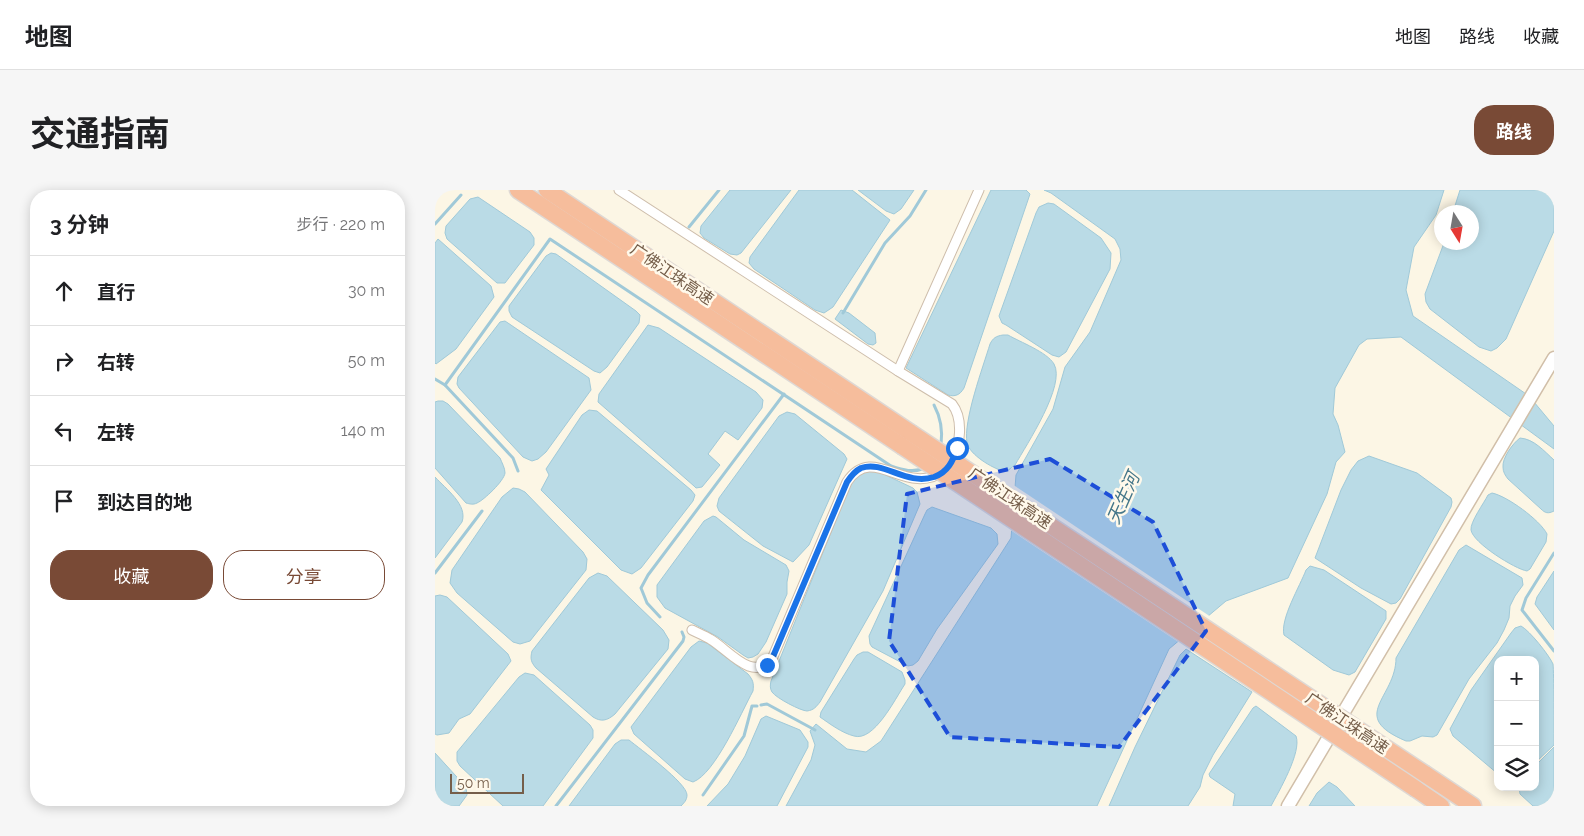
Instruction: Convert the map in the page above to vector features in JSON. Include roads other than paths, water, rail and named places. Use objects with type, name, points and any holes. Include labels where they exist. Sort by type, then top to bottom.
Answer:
[{"type":"highway","name":"广佛江珠高速","points":[[517,190],[1473,806]]},
{"type":"highway","name":"广佛江珠高速","points":[[547,190],[1441,806]]},
{"type":"street","points":[[619,190],[952,404],[958,411],[957,448],[949,468],[937,476],[914,480],[876,467],[859,469],[852,475],[847,482],[772,659],[767,665],[760,668],[747,666],[711,639],[692,630]]},
{"type":"street","points":[[898,371],[979,190]]},
{"type":"street","points":[[1288,806],[1554,358]]},
{"type":"water","points":[[730,190],[791,190],[741,253],[737,255],[730,254],[704,238],[700,233],[701,226]]},
{"type":"water","points":[[799,190],[852,190],[890,220],[833,307],[824,313],[815,310],[754,269],[749,263],[750,257]]},
{"type":"water","points":[[858,190],[914,190],[901,209],[894,214],[886,211]]},
{"type":"water","points":[[991,190],[1026,190],[1030,194],[964,388],[959,394],[951,396],[906,368]]},
{"type":"water","name":"天生河","points":[[1044,190],[1444,190],[1439,205],[1434,205],[1434,218],[1414,247],[1406,290],[1413,316],[1529,396],[1554,426],[1554,449],[1401,337],[1367,339],[1359,345],[1335,388],[1333,414],[1345,452],[1336,462],[1327,494],[1288,578],[1226,601],[1169,649],[1097,806],[786,806],[811,760],[815,745],[810,731],[816,724],[847,749],[866,752],[881,741],[1011,538],[1016,475],[1053,409],[1065,367],[1090,332],[1121,260],[1120,249],[1115,239],[1051,193]]},
{"type":"water","points":[[1460,190],[1550,190],[1554,193],[1554,231],[1506,339],[1491,351],[1479,347],[1430,309],[1426,302],[1425,294],[1441,250],[1479,250],[1479,205],[1455,205]]},
{"type":"water","points":[[478,197],[530,232],[534,238],[534,245],[505,283],[497,283],[447,239],[445,233],[446,226],[470,199]]},
{"type":"water","points":[[1048,203],[1054,204],[1101,238],[1111,253],[1110,269],[1066,352],[1059,357],[1052,355],[1002,323],[999,316],[1036,213],[1039,207]]},
{"type":"water","points":[[438,239],[491,286],[494,297],[456,349],[436,364],[435,243]]},
{"type":"water","points":[[551,253],[556,254],[640,315],[639,323],[607,367],[600,373],[594,371],[512,317],[509,311],[509,306],[546,256]]},
{"type":"water","points":[[841,310],[849,313],[875,333],[876,343],[873,345],[868,344],[835,319]]},
{"type":"water","points":[[505,321],[589,378],[591,390],[546,452],[538,459],[532,461],[523,457],[457,384],[458,377],[500,322]]},
{"type":"water","points":[[648,325],[659,328],[756,392],[763,400],[762,408],[738,440],[725,431],[708,454],[720,465],[702,487],[696,488],[598,402],[599,394]]},
{"type":"water","points":[[1008,335],[1046,355],[1054,364],[1056,374],[1055,386],[1044,414],[1015,465],[1007,471],[993,467],[982,460],[972,452],[967,443],[968,421],[974,394],[990,344],[992,340]]},
{"type":"water","points":[[435,402],[448,404],[500,458],[504,467],[504,476],[498,485],[476,504],[466,503],[435,468]]},
{"type":"water","points":[[589,410],[597,411],[695,495],[693,501],[641,568],[632,574],[621,570],[541,490],[549,475],[546,469],[582,415]]},
{"type":"water","points":[[787,412],[795,414],[844,454],[847,459],[809,545],[793,562],[763,546],[719,511],[717,506],[719,498],[779,416]]},
{"type":"water","points":[[1520,438],[1534,443],[1554,460],[1554,511],[1548,513],[1542,510],[1508,479],[1504,473],[1503,463],[1506,455]]},
{"type":"water","points":[[1369,456],[1417,473],[1451,498],[1452,502],[1400,599],[1396,603],[1391,604],[1361,588],[1315,558],[1341,490],[1351,470],[1358,461]]},
{"type":"water","points":[[865,472],[879,472],[913,488],[917,492],[920,504],[883,591],[820,702],[816,707],[807,711],[789,704],[774,695],[771,690],[771,681],[851,483]]},
{"type":"water","points":[[435,477],[459,503],[463,516],[462,522],[435,558]]},
{"type":"water","points":[[513,488],[525,492],[583,552],[587,559],[586,570],[530,641],[520,644],[513,642],[457,593],[450,583],[452,570],[502,497]]},
{"type":"water","points":[[1492,493],[1523,509],[1538,522],[1547,534],[1546,542],[1527,571],[1513,566],[1495,555],[1473,535],[1471,527],[1473,522],[1488,495]]},
{"type":"water","points":[[932,507],[991,528],[997,534],[998,544],[937,629],[918,661],[908,666],[872,647],[869,636],[925,514]]},
{"type":"water","points":[[713,516],[744,540],[786,565],[789,571],[787,594],[766,642],[758,654],[753,657],[748,658],[718,637],[665,608],[657,597],[657,585],[704,521]]},
{"type":"water","points":[[1466,545],[1522,578],[1523,585],[1510,606],[1509,618],[1497,643],[1469,679],[1437,735],[1433,737],[1422,736],[1406,741],[1389,732],[1380,723],[1377,714],[1379,705],[1394,672],[1396,658],[1459,550]]},
{"type":"water","points":[[1310,566],[1324,570],[1386,611],[1386,619],[1355,672],[1349,675],[1333,670],[1284,635],[1285,620],[1288,612],[1306,570]]},
{"type":"water","points":[[1554,571],[1554,630],[1535,604],[1537,597]]},
{"type":"water","points":[[598,573],[607,576],[663,630],[669,640],[668,649],[615,714],[601,720],[593,717],[536,668],[531,658],[532,651],[589,578]]},
{"type":"water","points":[[435,596],[447,597],[508,654],[511,661],[470,714],[459,719],[449,733],[437,735],[435,734]]},
{"type":"water","points":[[1521,626],[1529,633],[1539,643],[1553,664],[1554,745],[1539,759],[1539,656],[1495,656],[1515,628]]},
{"type":"water","points":[[699,641],[707,643],[748,674],[753,682],[753,691],[735,727],[710,768],[693,782],[685,779],[634,734],[631,727],[691,647]]},
{"type":"water","points":[[1186,649],[1252,692],[1213,755],[1203,775],[1200,787],[1188,806],[1109,806],[1135,747],[1180,655]]},
{"type":"water","points":[[863,652],[868,652],[902,672],[905,684],[890,709],[876,726],[869,733],[862,736],[854,736],[841,731],[820,717],[821,712],[854,659]]},
{"type":"water","points":[[1494,657],[1494,771],[1453,736],[1450,729],[1471,690]]},
{"type":"water","points":[[525,673],[534,675],[590,725],[593,730],[593,738],[543,806],[503,806],[460,766],[457,761],[457,752],[519,677]]},
{"type":"water","points":[[1256,706],[1296,736],[1296,752],[1289,771],[1271,806],[1233,806],[1235,794],[1210,777],[1209,774]]},
{"type":"water","points":[[766,716],[800,730],[808,742],[808,747],[777,806],[707,806],[728,784],[745,756],[761,719]]},
{"type":"water","points":[[621,740],[629,740],[662,766],[679,783],[687,795],[686,800],[681,806],[569,806],[615,744]]},
{"type":"water","points":[[1554,747],[1554,804],[1551,806],[1533,806],[1520,794],[1520,791],[1539,791],[1539,762]]},
{"type":"water","points":[[435,753],[466,787],[467,795],[459,806],[435,806]]},
{"type":"water","points":[[1329,782],[1337,787],[1355,806],[1309,806],[1317,793]]},
{"type":"waterway","points":[[689,227],[719,190]]},
{"type":"waterway","points":[[843,313],[885,243],[910,216],[926,190]]},
{"type":"waterway","points":[[435,224],[461,195]]},
{"type":"waterway","points":[[445,385],[550,239],[891,466],[912,471],[925,468]]},
{"type":"waterway","points":[[435,379],[445,385],[513,458],[518,471]]},
{"type":"waterway","points":[[660,617],[647,603],[641,588],[648,575],[784,394]]},
{"type":"waterway","points":[[934,405],[941,424],[941,445]]},
{"type":"waterway","points":[[435,573],[482,511]]},
{"type":"waterway","points":[[1554,553],[1526,598],[1522,610],[1554,651]]},
{"type":"waterway","points":[[556,806],[683,641],[682,632]]},
{"type":"waterway","points":[[761,705],[767,704],[815,730]]},
{"type":"waterway","points":[[703,795],[744,736],[752,706],[757,706]]}]
